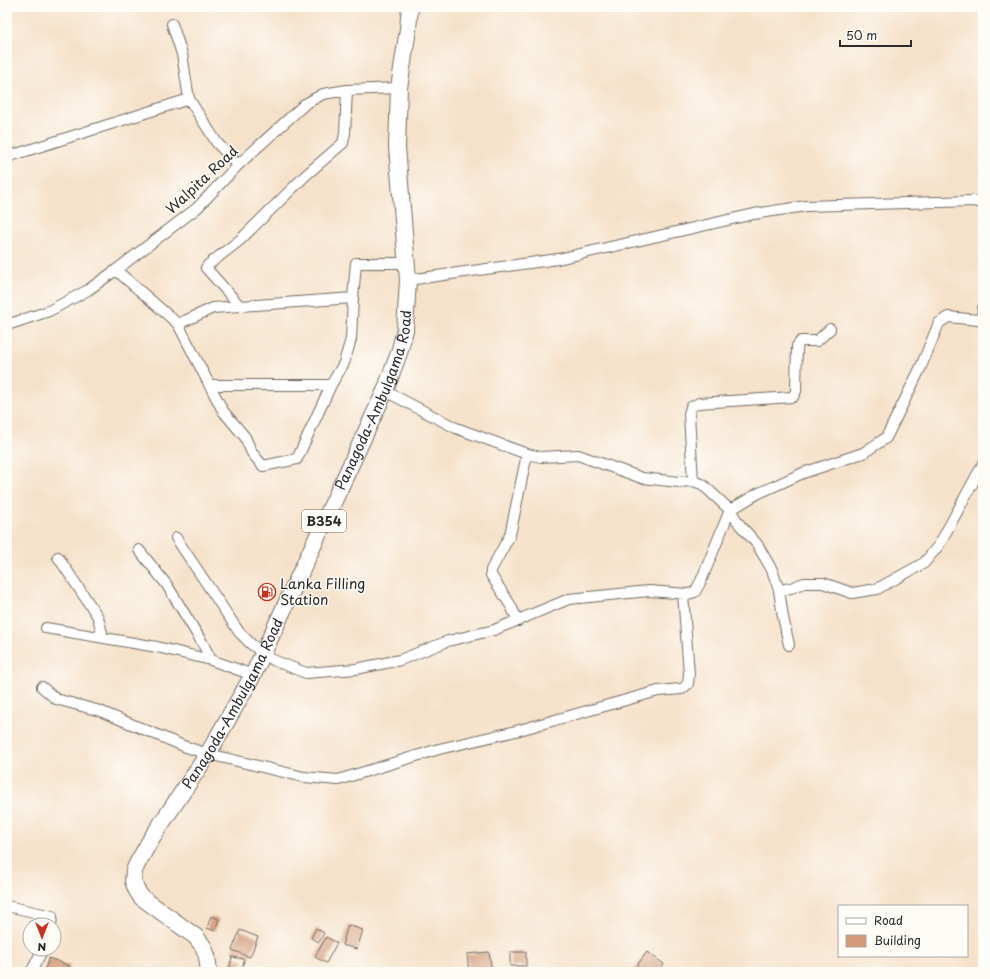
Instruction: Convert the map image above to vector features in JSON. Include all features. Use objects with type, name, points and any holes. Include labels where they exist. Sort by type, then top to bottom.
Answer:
[{"type":"main road","name":"Panagoda-Ambulgama Road","points":[[209,972],[207,956],[203,946],[196,937],[141,897],[136,889],[134,871],[151,839],[208,754],[253,675],[385,391],[399,353],[405,330],[408,280],[397,147],[400,88],[410,7]]},
{"type":"street","points":[[172,24],[182,54],[189,99],[217,143],[238,165]]},
{"type":"street","name":"Walpita Road","points":[[7,325],[49,311],[88,290],[116,270],[197,208],[238,165],[305,104],[323,94],[347,90],[400,88]]},
{"type":"street","points":[[240,306],[206,268],[240,240],[306,175],[343,144],[347,90]]},
{"type":"street","points":[[8,155],[189,99]]},
{"type":"street","points":[[408,280],[558,259],[754,214],[806,206],[983,203]]},
{"type":"street","points":[[116,270],[178,324],[223,411],[244,436],[252,453],[263,466],[297,459],[331,384],[344,364],[351,339],[356,263],[407,263]]},
{"type":"street","points":[[178,324],[213,308],[353,298]]},
{"type":"street","points":[[176,538],[239,632],[262,654],[306,674],[356,669],[400,660],[448,641],[494,630],[569,599],[649,591],[688,594],[694,592],[701,581],[730,510],[756,494],[803,473],[863,453],[886,438],[920,369],[940,323],[948,317],[978,320],[982,316],[983,308]]},
{"type":"street","points":[[693,482],[689,414],[691,407],[699,403],[793,397],[796,391],[797,346],[802,341],[816,340],[830,329]]},
{"type":"street","points":[[209,385],[331,384]]},
{"type":"street","points":[[385,391],[456,428],[527,454],[541,457],[578,455],[642,478],[702,484],[730,510],[757,544],[765,557],[772,570],[779,590],[789,645]]},
{"type":"street","points":[[518,621],[511,606],[491,575],[491,570],[510,535],[527,454]]},
{"type":"street","points":[[779,590],[791,588],[804,583],[823,583],[852,593],[878,589],[924,564],[939,545],[983,464]]},
{"type":"street","points":[[139,550],[167,585],[211,660]]},
{"type":"street","points":[[58,557],[98,617],[104,637]]},
{"type":"street","points":[[42,687],[56,699],[100,711],[186,747],[208,754],[304,777],[338,780],[439,749],[516,731],[658,691],[682,688],[688,684],[690,674],[683,594]]},
{"type":"street","points":[[46,628],[157,647],[211,660],[253,675]]},
{"type":"street","points":[[7,906],[52,917]]},
{"type":"street","points":[[31,972],[39,957]]},
{"type":"building","points":[[211,916],[219,919],[215,931],[207,928]]},
{"type":"building","points":[[348,925],[363,930],[357,949],[342,945]]},
{"type":"building","points":[[316,928],[324,933],[319,942],[311,938]]},
{"type":"building","points":[[240,930],[258,937],[250,957],[232,950]]},
{"type":"building","points":[[326,937],[337,943],[326,963],[315,957]]},
{"type":"building","points":[[489,952],[492,972],[469,972],[467,954]]},
{"type":"building","points":[[510,952],[526,952],[526,966],[510,966]]},
{"type":"building","points":[[647,952],[664,964],[658,972],[632,972]]},
{"type":"building","points":[[232,957],[244,959],[242,972],[229,971]]},
{"type":"building","points":[[49,958],[70,966],[67,972],[44,972]]},
{"type":"building","points":[[421,970],[437,971],[437,972],[421,972]]},
{"type":"place","name":"Lanka Filling Station","points":[[267,592]]}]
